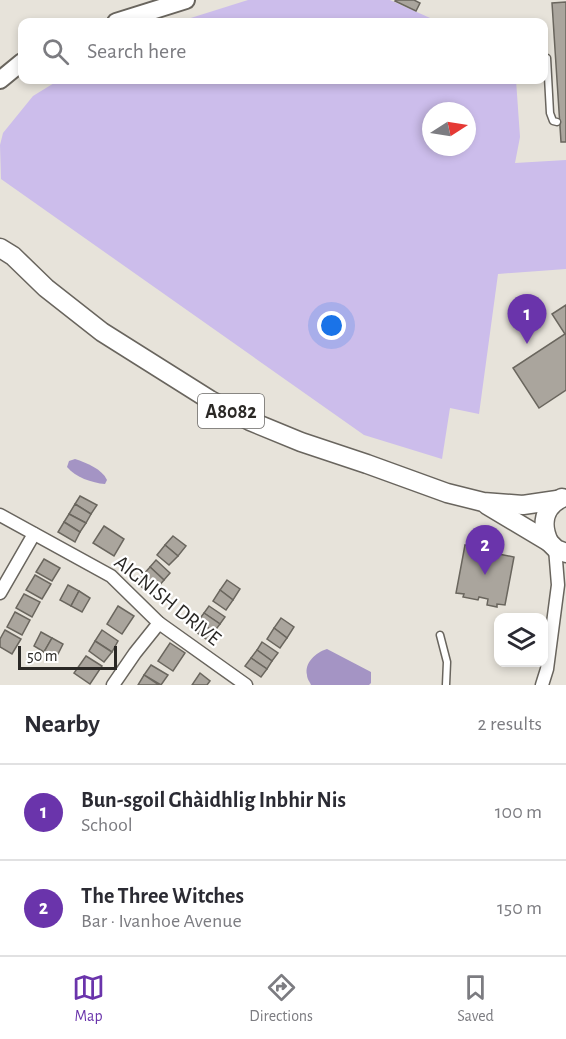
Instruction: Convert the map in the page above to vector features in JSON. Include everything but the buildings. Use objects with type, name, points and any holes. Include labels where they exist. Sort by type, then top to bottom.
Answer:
[{"type":"main road","points":[[129,18],[186,0]]},
{"type":"main road","points":[[0,80],[18,65]]},
{"type":"main road","name":"A8082","points":[[0,238],[6,252],[46,288],[102,332],[210,400],[240,416],[301,442],[447,493],[483,502],[523,505],[564,497]]},
{"type":"main road","name":"A8082","points":[[557,548],[545,532],[545,517],[550,507],[564,497]]},
{"type":"main road","name":"A8082","points":[[483,502],[557,548]]},
{"type":"street","name":"AIGNISH DRIVE","points":[[0,516],[111,576],[159,623],[246,685]]},
{"type":"street","points":[[0,593],[34,534]]},
{"type":"street","points":[[542,685],[547,669],[558,585],[557,548]]},
{"type":"street","points":[[558,585],[566,570]]},
{"type":"street","points":[[113,685],[159,623]]},
{"type":"lane","points":[[548,84],[549,113],[553,121],[557,122]]},
{"type":"lane","points":[[440,635],[447,662],[446,685]]},
{"type":"shaded area","points":[[248,0],[390,0],[430,18],[191,18]]},
{"type":"shaded area","points":[[52,84],[516,84],[520,137],[515,163],[566,160],[566,269],[498,274],[479,414],[450,408],[442,459],[364,435],[1,179],[0,145],[3,133],[33,96]]},
{"type":"shaded area","points":[[75,459],[102,473],[107,480],[105,484],[84,479],[70,471],[67,467],[69,461]]},
{"type":"shaded area","points":[[327,649],[371,672],[371,683],[369,685],[311,685],[307,676],[307,666],[315,655]]},
{"type":"place","name":"Bun-sgoil Ghàidhlig Inbhir Nis","points":[[527,344]]},
{"type":"place","name":"The Three Witches","points":[[485,575]]}]
